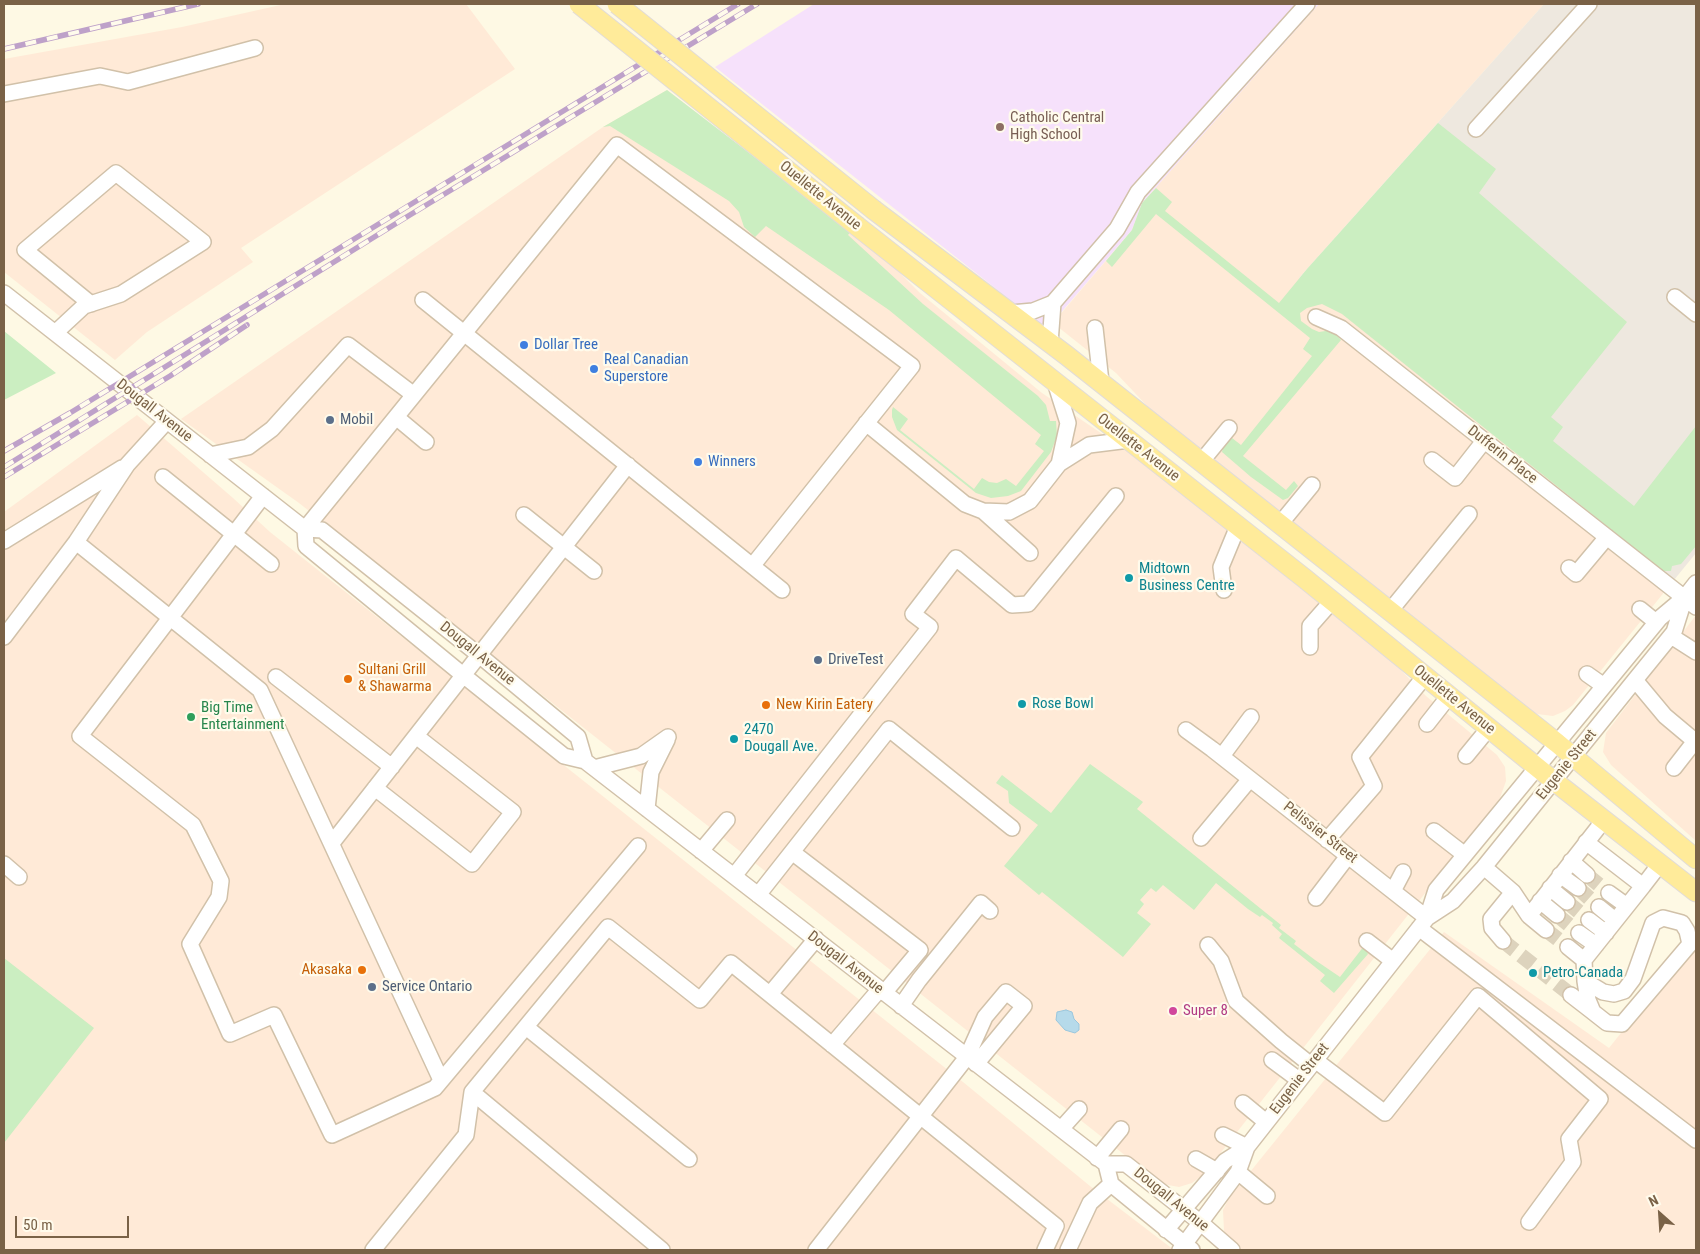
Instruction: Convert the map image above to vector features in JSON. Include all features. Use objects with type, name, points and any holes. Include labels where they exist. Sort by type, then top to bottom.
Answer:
[{"type":"main road","name":"Ouellette Avenue","points":[[579,4],[1238,526],[1537,768],[1696,892]]},
{"type":"main road","name":"Ouellette Avenue","points":[[617,4],[874,210],[1101,382],[1574,756],[1696,859]]},
{"type":"street","points":[[1011,314],[1033,311],[1053,303],[1117,229],[1138,192],[1306,4]]},
{"type":"street","points":[[1476,129],[1589,4]]},
{"type":"street","points":[[4,94],[100,76],[128,82],[255,48]]},
{"type":"street","points":[[305,529],[617,145],[912,366],[753,565]]},
{"type":"street","points":[[55,333],[84,306],[91,304],[122,294],[203,242],[116,173],[25,250],[91,304]]},
{"type":"street","name":"Dougall Avenue","points":[[4,293],[305,529],[322,530],[479,655],[578,737],[590,765]]},
{"type":"street","points":[[1675,297],[1696,314]]},
{"type":"street","points":[[423,300],[782,590]]},
{"type":"street","points":[[1050,343],[1053,303]]},
{"type":"street","name":"Dufferin Place","points":[[1316,317],[1341,328],[1691,602]]},
{"type":"street","points":[[1094,328],[1101,382]]},
{"type":"street","points":[[210,455],[248,447],[272,429],[348,345],[414,395]]},
{"type":"street","points":[[1055,382],[1068,423],[1059,464]]},
{"type":"street","points":[[396,417],[426,442]]},
{"type":"street","points":[[4,637],[76,542],[127,465],[167,421]]},
{"type":"street","points":[[866,423],[965,504],[983,511],[1009,512],[1030,501],[1059,464],[1089,445],[1129,440]]},
{"type":"street","points":[[1201,462],[1229,428]]},
{"type":"street","points":[[1432,460],[1456,478],[1484,441]]},
{"type":"street","points":[[4,541],[127,465]]},
{"type":"street","points":[[332,843],[628,465]]},
{"type":"street","points":[[163,477],[271,564]]},
{"type":"street","points":[[1280,524],[1312,485]]},
{"type":"street","points":[[263,496],[80,736],[193,825],[221,881],[219,897],[190,944],[230,1034],[274,1015],[332,1135],[435,1088],[638,846]]},
{"type":"street","points":[[734,876],[930,628],[913,614],[956,558],[1012,605],[1028,604],[1116,496]]},
{"type":"street","points":[[983,511],[1030,553]]},
{"type":"street","points":[[1390,611],[1469,514]]},
{"type":"street","points":[[524,515],[594,571]]},
{"type":"street","points":[[1224,590],[1221,568],[1238,526]]},
{"type":"street","name":"Dougall Avenue","points":[[305,529],[306,546],[564,756],[590,765],[1102,1161],[1111,1184],[1186,1248]]},
{"type":"street","points":[[1569,568],[1576,574],[1607,537]]},
{"type":"street","points":[[76,542],[260,690],[441,1080]]},
{"type":"street","name":"Eugenie Street","points":[[1423,923],[1453,901],[1484,867],[1671,636],[1691,602],[1696,583]]},
{"type":"street","points":[[1310,647],[1310,626],[1332,602]]},
{"type":"street","name":"Eugenie Street","points":[[1186,1248],[1200,1223],[1238,1172],[1247,1147],[1423,923],[1436,890],[1656,622],[1691,602]]},
{"type":"street","points":[[1640,609],[1656,622]]},
{"type":"street","points":[[1671,636],[1696,652]]},
{"type":"street","points":[[1587,674],[1604,686]]},
{"type":"street","points":[[1327,840],[1374,786],[1360,757],[1424,676]]},
{"type":"street","points":[[276,677],[392,767]]},
{"type":"street","points":[[1635,680],[1665,716],[1696,741],[1674,768]]},
{"type":"street","points":[[1427,724],[1449,696]]},
{"type":"street","points":[[1217,753],[1251,717]]},
{"type":"street","points":[[758,895],[889,728],[1012,828]]},
{"type":"street","points":[[1466,756],[1489,728]]},
{"type":"street","name":"Pelissier Street","points":[[1186,730],[1393,891],[1423,923],[1696,1140]]},
{"type":"street","points":[[375,788],[472,864],[496,834],[513,812],[416,736]]},
{"type":"street","points":[[590,765],[641,756],[668,737],[651,772],[647,809]]},
{"type":"street","points":[[1201,838],[1250,779]]},
{"type":"street","points":[[701,851],[727,820]]},
{"type":"street","points":[[1529,916],[1604,820]]},
{"type":"street","points":[[1434,831],[1464,855]]},
{"type":"street","points":[[1586,842],[1643,886]]},
{"type":"street","points":[[792,852],[920,950],[832,1044]]},
{"type":"street","points":[[1316,898],[1348,856]]},
{"type":"street","points":[[1571,861],[1588,875]]},
{"type":"street","points":[[4,864],[19,878]]},
{"type":"street","points":[[1593,1012],[1588,1000],[1584,960],[1660,864]]},
{"type":"street","points":[[1484,867],[1513,892],[1529,916],[1546,930]]},
{"type":"street","points":[[1393,891],[1404,872]]},
{"type":"street","points":[[1560,875],[1578,888]]},
{"type":"street","points":[[1550,888],[1567,902]]},
{"type":"street","points":[[1503,941],[1492,928],[1490,919],[1513,892]]},
{"type":"street","points":[[1609,893],[1627,906]]},
{"type":"street","points":[[1540,901],[1557,915]]},
{"type":"street","points":[[901,1006],[919,980],[981,903],[990,911]]},
{"type":"street","points":[[1599,907],[1615,920]]},
{"type":"street","points":[[1571,995],[1607,1023],[1622,1024],[1690,944],[1687,931],[1682,923],[1663,918],[1652,923],[1633,979],[1624,991],[1614,994],[1603,992],[1585,981]]},
{"type":"street","points":[[1589,920],[1601,939]]},
{"type":"street","points":[[373,1250],[466,1135],[472,1092],[608,927],[700,1000],[731,963],[1056,1226],[1045,1250]]},
{"type":"street","points":[[1579,933],[1601,939]]},
{"type":"street","points":[[770,994],[816,940]]},
{"type":"street","points":[[1367,941],[1393,962]]},
{"type":"street","points":[[1208,945],[1221,961],[1236,1002],[1281,1042],[1385,1113],[1478,996],[1600,1099],[1569,1139],[1573,1162],[1529,1222]]},
{"type":"street","points":[[1568,947],[1584,960]]},
{"type":"street","points":[[1618,993],[1632,1012]]},
{"type":"street","points":[[526,1027],[689,1159]]},
{"type":"street","points":[[816,1250],[921,1116],[972,1060]]},
{"type":"street","points":[[1272,1060],[1299,1080]]},
{"type":"street","points":[[472,1092],[662,1250]]},
{"type":"street","points":[[1244,1103],[1266,1122]]},
{"type":"street","points":[[1061,1129],[1079,1109]]},
{"type":"street","points":[[1102,1161],[1121,1129]]},
{"type":"street","points":[[1223,1135],[1247,1147]]},
{"type":"street","name":"Eugenie Street","points":[[1166,1230],[1225,1161],[1247,1147]]},
{"type":"street","points":[[1196,1159],[1217,1171]]},
{"type":"street","name":"Dougall Avenue","points":[[1102,1161],[1126,1164],[1232,1250]]},
{"type":"street","points":[[1238,1172],[1267,1196]]},
{"type":"street","points":[[1068,1250],[1090,1203],[1111,1184]]},
{"type":"shaded area","points":[[285,4],[466,4],[515,69],[241,248],[253,262],[147,332],[115,360],[4,272],[4,59],[182,27]]},
{"type":"shaded area","name":"Catholic Central High School","points":[[814,4],[1319,4],[1142,203],[1132,230],[1047,329],[715,67]]},
{"type":"shaded area","points":[[1319,4],[1544,4],[1299,278],[1674,580],[1573,705],[1553,716],[1537,714],[1522,706],[1151,410],[1116,373],[1053,323],[1132,230],[1142,203]]},
{"type":"shaded area","points":[[1544,4],[1696,4],[1696,553],[1674,580],[1299,278]]},
{"type":"shaded area","points":[[667,90],[882,255],[920,293],[1042,393],[1139,459],[1395,664],[1426,696],[1497,755],[1505,767],[1506,781],[1500,798],[1204,1174],[1192,1183],[1179,1187],[1163,1184],[1150,1175],[299,503],[181,419],[603,127]]},
{"type":"shaded area","points":[[137,415],[270,532],[963,1082],[1090,1186],[1174,1250],[4,1250],[4,512]]},
{"type":"shaded area","points":[[1696,615],[1696,841],[1611,765],[1603,752],[1606,733]]},
{"type":"shaded area","points":[[1444,932],[1609,1048],[1696,939],[1696,1250],[1242,1250],[1229,1240],[1224,1231],[1223,1210],[1229,1198]]},
{"type":"green space","points":[[667,90],[851,231],[848,235],[923,304],[1038,396],[1046,405],[1050,421],[1056,421],[1057,436],[1051,452],[1021,491],[1008,496],[991,498],[976,493],[897,430],[892,417],[893,407],[908,419],[900,430],[974,489],[982,478],[989,482],[997,483],[1006,479],[1016,486],[1044,451],[1035,444],[1041,435],[889,310],[766,226],[755,237],[744,227],[739,212],[729,201],[610,126],[603,127]]},
{"type":"green space","points":[[1438,123],[1496,169],[1479,193],[1627,322],[1551,417],[1563,427],[1553,441],[1634,506],[1696,426],[1696,546],[1681,564],[1672,566],[1671,571],[1663,571],[1342,314],[1322,304],[1307,308],[1300,313],[1301,321],[1319,332],[1332,330],[1341,340],[1243,456],[1286,490],[1294,481],[1298,486],[1288,498],[1283,500],[1251,477],[1222,452],[1223,448],[1232,438],[1241,445],[1312,356],[1303,349],[1310,338],[1156,214],[1112,267],[1106,261],[1132,230],[1142,203],[1156,188],[1172,202],[1165,211],[1279,303],[1307,269]]},
{"type":"green space","points":[[4,331],[56,373],[4,400]]},
{"type":"green space","points":[[1090,764],[1143,802],[1137,809],[1281,925],[1279,928],[1296,941],[1294,944],[1315,960],[1340,977],[1364,946],[1368,954],[1334,993],[1320,981],[1325,975],[1279,938],[1282,934],[1272,925],[1273,923],[1262,915],[1260,917],[1248,909],[1216,883],[1194,910],[1163,885],[1156,892],[1151,888],[1140,900],[1144,904],[1137,913],[1151,924],[1123,957],[1042,892],[1039,895],[1004,866],[1038,825],[1009,803],[1008,791],[996,783],[1002,775],[1051,813]]},
{"type":"green space","points":[[4,958],[94,1028],[4,1143]]},
{"type":"water","points":[[1066,1010],[1072,1012],[1074,1019],[1079,1024],[1079,1030],[1075,1033],[1065,1030],[1056,1020],[1057,1012]]},
{"type":"tunnel","points":[[1587,875],[1609,893]]},
{"type":"tunnel","points":[[1578,888],[1599,907]]},
{"type":"tunnel","points":[[1567,902],[1589,920]]},
{"type":"tunnel","points":[[1557,915],[1579,933]]},
{"type":"tunnel","points":[[1546,930],[1568,947]]},
{"type":"tunnel","points":[[1503,941],[1571,995]]},
{"type":"railway","points":[[4,49],[198,4]]},
{"type":"railway","points":[[4,451],[70,413],[738,4]]},
{"type":"railway","points":[[4,467],[400,221],[757,4]]},
{"type":"railway","points":[[4,477],[170,376],[247,325]]},
{"type":"place","name":"Catholic Central High School","points":[[1000,127]]},
{"type":"place","name":"Dollar Tree","points":[[524,345]]},
{"type":"place","name":"Real Canadian Superstore","points":[[594,369]]},
{"type":"place","name":"Mobil","points":[[330,420]]},
{"type":"place","name":"Winners","points":[[698,462]]},
{"type":"place","name":"Midtown Business Centre","points":[[1129,578]]},
{"type":"place","name":"DriveTest","points":[[818,660]]},
{"type":"place","name":"Sultani Grill & Shawarma","points":[[348,679]]},
{"type":"place","name":"Rose Bowl","points":[[1022,704]]},
{"type":"place","name":"New Kirin Eatery","points":[[766,705]]},
{"type":"place","name":"Big Time Entertainment","points":[[191,717]]},
{"type":"place","name":"2470 Dougall Ave.","points":[[734,739]]},
{"type":"place","name":"Akasaka","points":[[362,970]]},
{"type":"place","name":"Petro-Canada","points":[[1533,973]]},
{"type":"place","name":"Service Ontario","points":[[372,987]]},
{"type":"place","name":"Super 8","points":[[1173,1011]]}]
